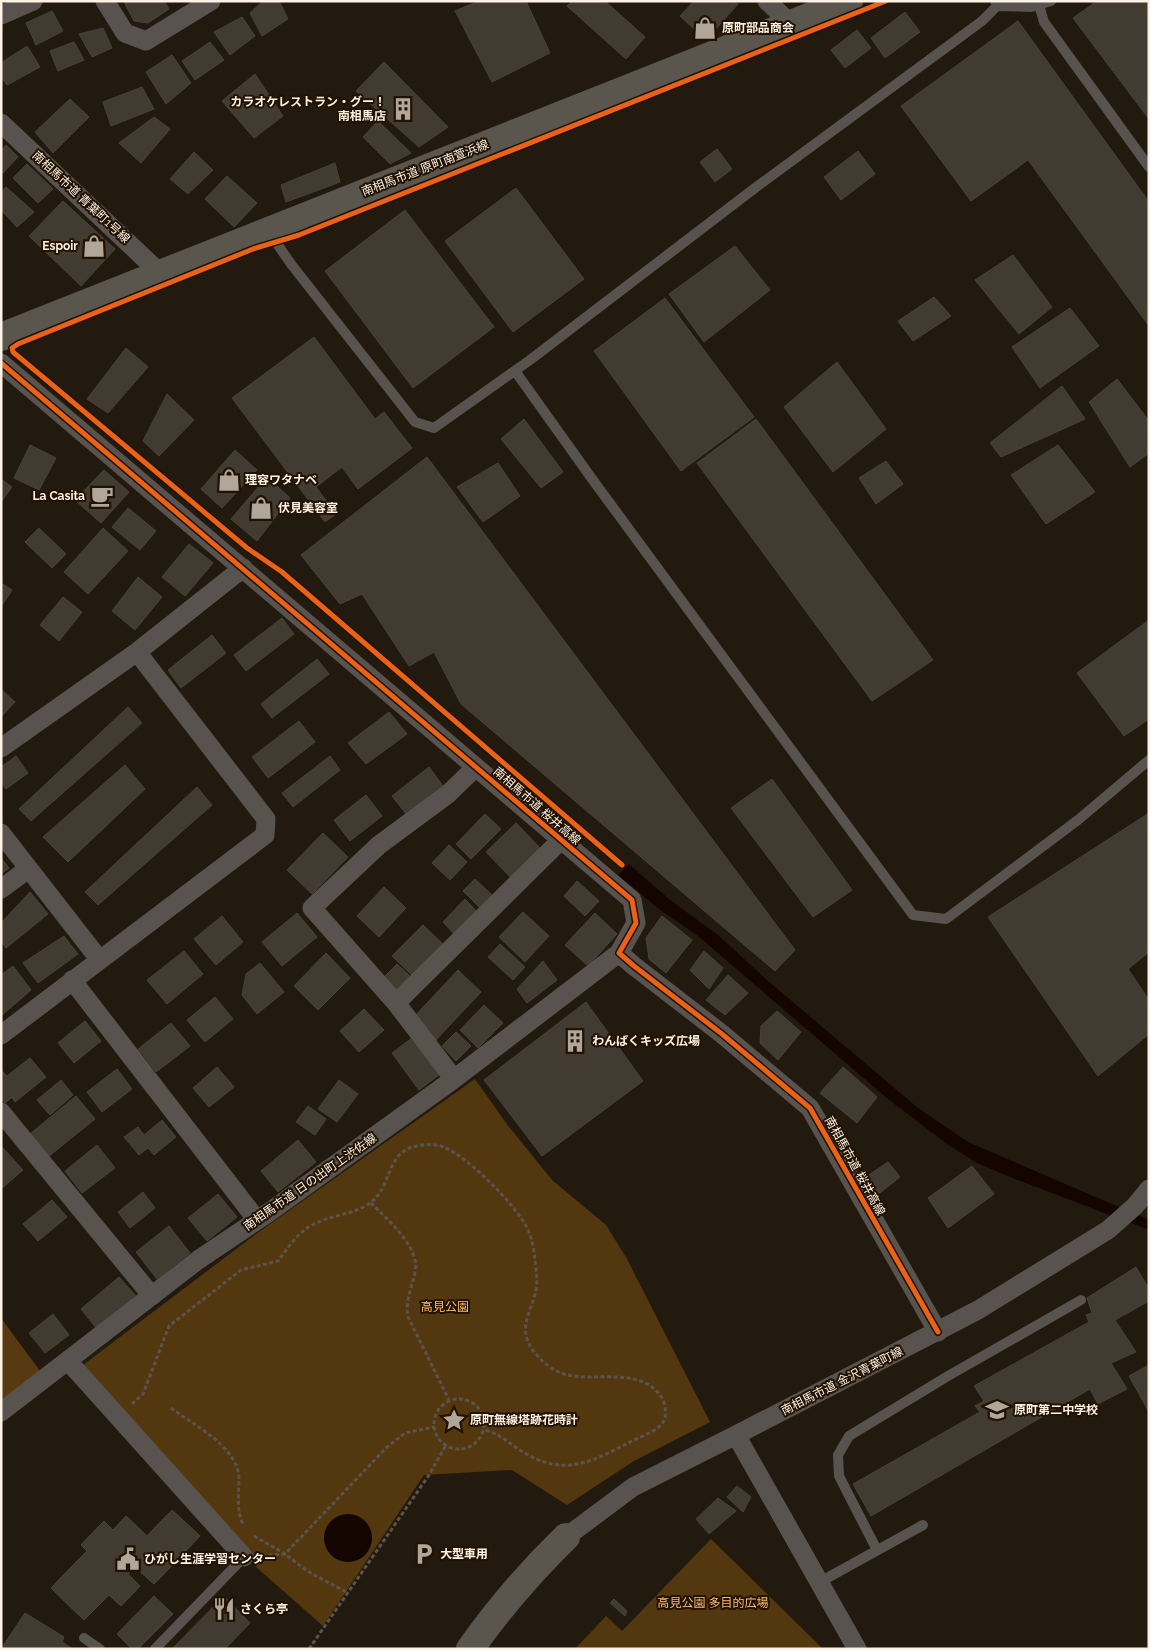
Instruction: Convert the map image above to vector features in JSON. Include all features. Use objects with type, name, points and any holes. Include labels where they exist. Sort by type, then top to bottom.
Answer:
[{"type":"street","points":[[1,15],[33,1]]},
{"type":"street","points":[[105,1],[125,33],[146,41],[211,1]]},
{"type":"street","points":[[768,1],[791,24]]},
{"type":"street","name":"南相馬市道 原町南萱浜線","points":[[1,337],[159,272],[849,1]]},
{"type":"street","name":"南相馬市道 青葉町1号線","points":[[1,123],[159,272]]},
{"type":"street","name":"南相馬市道 桜井高線","points":[[1,363],[632,900],[636,923],[619,953],[778,1080],[810,1108],[938,1332]]},
{"type":"street","points":[[1,748],[137,652],[243,568]]},
{"type":"street","points":[[1,1035],[265,835],[266,819],[137,652]]},
{"type":"street","points":[[454,1079],[396,1003],[312,908],[379,845],[448,794],[476,767]]},
{"type":"street","points":[[1,833],[99,960]]},
{"type":"street","points":[[396,1003],[561,840]]},
{"type":"street","points":[[1,889],[28,869]]},
{"type":"street","name":"南相馬市道 日の出町上渋佐線","points":[[1,1412],[198,1260],[454,1079],[619,953]]},
{"type":"street","points":[[72,980],[257,1220]]},
{"type":"street","points":[[1,1112],[152,1296]]},
{"type":"street","name":"南相馬市道 金沢青葉町線","points":[[566,1537],[633,1487],[938,1332],[1009,1291],[1117,1224],[1149,1189]]},
{"type":"street","points":[[68,1361],[244,1557]]},
{"type":"street","points":[[736,1435],[857,1649]]},
{"type":"street","points":[[470,1649],[494,1614],[528,1574],[566,1537]]},
{"type":"lane","points":[[268,230],[291,264],[415,422],[434,428],[515,371],[755,188],[982,21],[996,4],[1031,7],[1051,1]]},
{"type":"lane","points":[[1039,5],[1044,22],[1149,167]]},
{"type":"lane","points":[[515,371],[595,483],[913,914],[946,919],[1078,820],[1149,760]]},
{"type":"lane","points":[[877,1550],[839,1476],[838,1455],[849,1436],[948,1376],[1081,1300]]},
{"type":"lane","points":[[818,1582],[923,1525]]},
{"type":"lane","points":[[155,1649],[244,1557]]},
{"type":"lane","points":[[84,1638],[100,1649]]},
{"type":"path","points":[[118,1416],[143,1394],[169,1326],[241,1270],[278,1261],[297,1236],[312,1224],[371,1203],[380,1192],[396,1160],[403,1151],[421,1145],[442,1146],[454,1152],[511,1204],[528,1229],[533,1244],[537,1278],[536,1291],[525,1323],[525,1332],[532,1349],[543,1361],[563,1374],[644,1382],[657,1391],[664,1401],[666,1412],[660,1427],[648,1434],[593,1461],[569,1466],[533,1458],[493,1432],[484,1430]]},
{"type":"path","points":[[371,1203],[402,1236],[415,1256],[416,1271],[406,1305],[408,1317],[449,1400]]},
{"type":"path","points":[[463,1399],[478,1406],[484,1421],[484,1430],[481,1437],[469,1447],[454,1448],[446,1445],[436,1434],[434,1426],[437,1413],[449,1400],[463,1399]]},
{"type":"path","points":[[171,1408],[221,1446],[235,1460],[239,1479],[239,1513],[242,1523],[253,1536],[285,1554],[307,1571],[348,1592]]},
{"type":"path","points":[[244,1557],[285,1554],[386,1448],[405,1433],[434,1426]]},
{"type":"path","points":[[309,1649],[429,1475],[446,1445]]},
{"type":"green space","name":"高見公園","points":[[475,1079],[506,1123],[552,1180],[606,1225],[627,1259],[710,1422],[634,1461],[567,1505],[512,1470],[424,1475],[323,1626],[255,1566],[83,1365],[256,1234]]},
{"type":"green space","name":"高見公園 多目的広場","points":[[711,1539],[823,1649],[575,1649],[606,1616],[622,1631]]},
{"type":"shaded area","points":[[629,864],[670,900],[718,935],[768,981],[918,1108],[968,1142],[1149,1220],[1149,1230],[977,1163],[947,1144],[888,1099],[698,936],[659,909],[618,875]]},
{"type":"shaded area","points":[[1,1318],[40,1371],[1,1400]]},
{"type":"shaded area","points":[[343,1514],[353,1514],[362,1518],[368,1524],[371,1529],[371,1547],[362,1558],[353,1562],[343,1562],[334,1558],[328,1552],[324,1543],[324,1533],[328,1524],[334,1518]]},
{"type":"building","points":[[164,1],[169,9],[148,23],[134,21],[124,2]]},
{"type":"building","points":[[263,1],[279,1],[288,19],[262,36],[250,13]]},
{"type":"building","points":[[479,1],[526,1],[550,53],[492,82],[455,11]]},
{"type":"building","points":[[572,1],[605,1],[645,37],[626,59],[567,6]]},
{"type":"building","name":"原町部品商会","points":[[694,1],[736,1],[738,4],[706,40],[680,16]]},
{"type":"building","points":[[1097,1],[1149,1],[1149,119],[1073,18]]},
{"type":"building","points":[[52,11],[63,31],[36,45],[26,23]]},
{"type":"building","points":[[905,12],[920,32],[885,58],[871,38]]},
{"type":"building","points":[[242,17],[255,36],[230,55],[214,32]]},
{"type":"building","points":[[1018,21],[1149,202],[1149,326],[1028,160],[971,201],[901,106]]},
{"type":"building","points":[[103,28],[112,48],[92,57],[79,34]]},
{"type":"building","points":[[857,30],[871,48],[845,68],[831,50]]},
{"type":"building","points":[[74,42],[84,60],[58,71],[50,51]]},
{"type":"building","points":[[210,42],[224,60],[195,80],[182,61]]},
{"type":"building","points":[[27,46],[40,67],[7,85],[1,77],[1,63]]},
{"type":"building","points":[[172,55],[191,83],[166,104],[146,72]]},
{"type":"building","name":"カラオケレストラン・グー！ 南相馬店","points":[[384,62],[448,127],[419,147],[356,91]]},
{"type":"building","points":[[255,74],[283,116],[254,138],[222,101]]},
{"type":"building","points":[[142,87],[154,109],[111,126],[103,102]]},
{"type":"building","points":[[70,99],[89,117],[53,153],[35,132]]},
{"type":"building","points":[[154,117],[170,129],[141,163],[119,143]]},
{"type":"building","points":[[378,121],[411,153],[390,164],[363,137]]},
{"type":"building","points":[[6,145],[18,157],[1,175],[1,151]]},
{"type":"building","points":[[717,149],[732,169],[715,182],[700,162]]},
{"type":"building","points":[[858,151],[875,174],[841,200],[824,177]]},
{"type":"building","points":[[194,152],[213,170],[188,194],[170,179]]},
{"type":"building","points":[[335,163],[340,182],[286,202],[281,185]]},
{"type":"building","points":[[27,164],[53,189],[38,203],[13,178]]},
{"type":"building","points":[[227,176],[257,203],[234,227],[205,199]]},
{"type":"building","points":[[6,187],[34,212],[17,227],[1,210],[1,192]]},
{"type":"building","points":[[516,188],[584,279],[513,332],[445,241]]},
{"type":"building","points":[[63,201],[115,249],[81,286],[29,236]]},
{"type":"building","points":[[405,210],[494,327],[413,388],[325,271]]},
{"type":"building","points":[[735,246],[770,290],[704,342],[669,294]]},
{"type":"building","points":[[1013,255],[1052,307],[1019,334],[975,280]]},
{"type":"building","points":[[934,297],[951,316],[913,341],[898,321]]},
{"type":"building","points":[[665,298],[754,417],[681,471],[594,351]]},
{"type":"building","points":[[1070,308],[1099,346],[1040,388],[1012,347]]},
{"type":"building","points":[[314,337],[375,419],[384,412],[412,448],[358,489],[342,467],[316,487],[336,514],[325,522],[232,398]]},
{"type":"building","points":[[126,348],[148,367],[108,413],[87,399]]},
{"type":"building","points":[[837,362],[886,429],[833,472],[784,407]]},
{"type":"building","points":[[1117,379],[1149,421],[1149,453],[1130,467],[1089,402]]},
{"type":"building","points":[[1062,386],[1085,419],[1001,457],[990,443]]},
{"type":"building","points":[[167,394],[194,420],[159,456],[143,441]]},
{"type":"building","points":[[524,419],[563,472],[541,488],[501,439]]},
{"type":"building","points":[[756,419],[933,660],[872,701],[697,463]]},
{"type":"building","points":[[30,445],[56,458],[39,490],[14,478]]},
{"type":"building","points":[[1058,445],[1095,492],[1046,524],[1011,475]]},
{"type":"building","name":"理容ワタナベ","points":[[235,450],[257,470],[222,508],[201,489]]},
{"type":"building","points":[[427,457],[795,950],[775,971],[461,704],[434,652],[409,666],[362,594],[340,604],[301,555]]},
{"type":"building","points":[[886,461],[903,484],[876,504],[859,478]]},
{"type":"building","points":[[498,463],[520,496],[483,522],[457,487]]},
{"type":"building","name":"La Casita","points":[[104,470],[129,492],[101,523],[75,500]]},
{"type":"building","name":"伏見美容室","points":[[267,477],[290,498],[257,541],[231,519]]},
{"type":"building","points":[[1,479],[12,487],[1,502]]},
{"type":"building","points":[[128,508],[156,531],[140,550],[112,527]]},
{"type":"building","points":[[39,528],[66,554],[52,568],[25,542]]},
{"type":"building","points":[[103,528],[128,551],[88,594],[64,572]]},
{"type":"building","points":[[189,544],[213,563],[185,596],[162,577]]},
{"type":"building","points":[[138,577],[162,597],[135,630],[112,611]]},
{"type":"building","points":[[1,583],[12,590],[1,607]]},
{"type":"building","points":[[63,597],[82,612],[59,641],[40,625]]},
{"type":"building","points":[[282,618],[294,634],[246,671],[234,655]]},
{"type":"building","points":[[1149,620],[1149,719],[1124,736],[1077,673]]},
{"type":"building","points":[[212,635],[226,653],[181,688],[168,670]]},
{"type":"building","points":[[317,659],[329,674],[272,718],[261,704]]},
{"type":"building","points":[[1,689],[15,702],[1,717]]},
{"type":"building","points":[[128,707],[142,723],[31,821],[19,809]]},
{"type":"building","points":[[389,712],[407,734],[366,764],[348,743]]},
{"type":"building","points":[[299,721],[315,742],[268,778],[252,757]]},
{"type":"building","points":[[16,756],[28,773],[6,789],[1,783],[1,767]]},
{"type":"building","points":[[330,756],[340,770],[293,807],[282,793]]},
{"type":"building","points":[[125,765],[145,789],[68,862],[43,837]]},
{"type":"building","points":[[429,767],[443,786],[407,815],[392,796]]},
{"type":"building","points":[[772,779],[852,890],[813,917],[731,808]]},
{"type":"building","points":[[197,787],[212,805],[98,905],[85,892]]},
{"type":"building","points":[[366,795],[382,816],[350,841],[334,820]]},
{"type":"building","points":[[1149,813],[1149,952],[1128,969],[1149,1000],[1149,1034],[1098,1076],[988,917]]},
{"type":"building","points":[[485,814],[501,829],[471,859],[456,844]]},
{"type":"building","points":[[516,823],[545,853],[515,882],[486,852]]},
{"type":"building","points":[[323,833],[348,857],[312,894],[287,870]]},
{"type":"building","points":[[449,845],[467,862],[450,880],[432,863]]},
{"type":"building","points":[[1,858],[9,868],[1,874]]},
{"type":"building","points":[[475,879],[492,895],[480,908],[463,891]]},
{"type":"building","points":[[577,881],[599,901],[585,916],[564,896]]},
{"type":"building","points":[[384,887],[406,908],[379,937],[357,916]]},
{"type":"building","points":[[30,892],[48,914],[6,948],[1,941],[1,923]]},
{"type":"building","points":[[465,899],[480,915],[457,937],[443,922]]},
{"type":"building","points":[[523,912],[549,936],[525,962],[499,937]]},
{"type":"building","points":[[297,913],[317,937],[282,966],[262,942]]},
{"type":"building","points":[[595,913],[617,934],[588,966],[565,945]]},
{"type":"building","points":[[222,916],[243,942],[216,965],[194,939]]},
{"type":"building","points":[[662,916],[692,940],[666,973],[649,959],[646,938]]},
{"type":"building","points":[[423,925],[445,946],[414,977],[392,956]]},
{"type":"building","points":[[64,936],[78,954],[38,983],[23,963]]},
{"type":"building","points":[[500,944],[525,967],[513,980],[488,957]]},
{"type":"building","points":[[184,951],[203,974],[167,1004],[147,980]]},
{"type":"building","points":[[704,951],[723,968],[709,989],[690,970]]},
{"type":"building","points":[[326,953],[350,978],[318,1010],[294,986]]},
{"type":"building","points":[[543,961],[557,980],[527,1003],[517,989]]},
{"type":"building","points":[[260,963],[284,992],[257,1014],[242,995],[246,974]]},
{"type":"building","points":[[397,964],[412,978],[398,992],[383,978]]},
{"type":"building","points":[[13,966],[31,990],[1,1016],[1,975]]},
{"type":"building","points":[[458,970],[481,992],[435,1041],[412,1019]]},
{"type":"building","points":[[728,975],[748,993],[725,1015],[706,1000]]},
{"type":"building","points":[[215,997],[233,1019],[205,1042],[187,1020]]},
{"type":"building","name":"わんぱくキッズ広場","points":[[586,1002],[643,1081],[542,1156],[484,1080]]},
{"type":"building","points":[[484,1005],[503,1023],[478,1048],[460,1030]]},
{"type":"building","points":[[364,1009],[384,1030],[359,1052],[340,1031]]},
{"type":"building","points":[[777,1011],[801,1032],[778,1060],[760,1043],[761,1026]]},
{"type":"building","points":[[85,1021],[101,1041],[74,1063],[58,1043]]},
{"type":"building","points":[[171,1023],[190,1046],[156,1072],[138,1049]]},
{"type":"building","points":[[456,1032],[471,1046],[456,1061],[442,1046]]},
{"type":"building","points":[[412,1038],[439,1075],[419,1090],[392,1053]]},
{"type":"building","points":[[30,1058],[46,1077],[15,1102],[12,1097],[5,1103],[1,1099],[1,1070],[7,1076]]},
{"type":"building","points":[[217,1067],[234,1087],[209,1107],[193,1088]]},
{"type":"building","points":[[843,1067],[877,1097],[857,1123],[820,1093]]},
{"type":"building","points":[[117,1069],[132,1089],[102,1112],[87,1092]]},
{"type":"building","points":[[61,1080],[73,1095],[50,1115],[37,1100]]},
{"type":"building","points":[[339,1080],[358,1094],[337,1122],[318,1109]]},
{"type":"building","points":[[76,1096],[95,1119],[48,1157],[30,1134]]},
{"type":"building","points":[[308,1106],[326,1119],[315,1135],[296,1122]]},
{"type":"building","points":[[162,1120],[176,1137],[154,1155],[148,1148],[139,1155],[124,1137],[138,1127],[144,1135]]},
{"type":"building","points":[[298,1140],[316,1162],[278,1192],[261,1171]]},
{"type":"building","points":[[97,1145],[115,1168],[82,1193],[65,1171]]},
{"type":"building","points":[[1,1148],[23,1170],[1,1189]]},
{"type":"building","points":[[888,1162],[900,1177],[876,1196],[863,1179]]},
{"type":"building","points":[[972,1166],[994,1194],[948,1228],[928,1198]]},
{"type":"building","points":[[143,1192],[155,1208],[130,1228],[118,1212]]},
{"type":"building","points":[[218,1194],[237,1217],[207,1241],[188,1218]]},
{"type":"building","points":[[52,1200],[67,1217],[38,1241],[23,1224]]},
{"type":"building","points":[[169,1226],[190,1253],[157,1279],[136,1252]]},
{"type":"building","points":[[1136,1267],[1149,1289],[1149,1301],[1115,1320],[1136,1352],[1111,1363],[1127,1389],[1098,1404],[1090,1389],[871,1516],[853,1484],[980,1412],[975,1406],[984,1401],[974,1386],[1089,1322],[1086,1315],[1092,1313],[1087,1298]]},
{"type":"building","points":[[119,1277],[136,1296],[97,1329],[81,1309]]},
{"type":"building","points":[[53,1314],[69,1335],[45,1353],[29,1333]]},
{"type":"building","points":[[1149,1365],[1149,1412],[1129,1376]]},
{"type":"building","points":[[737,1486],[751,1497],[743,1512],[727,1497]]},
{"type":"building","points":[[718,1498],[736,1511],[709,1534],[696,1519]]},
{"type":"building","name":"ひがし生涯学習センター","points":[[172,1510],[200,1536],[154,1584],[135,1567],[128,1574],[140,1586],[121,1606],[109,1595],[84,1620],[51,1588],[87,1551],[81,1545],[104,1521],[113,1530],[126,1516],[147,1536]]},
{"type":"building","name":"ひがし生涯学習センター","points":[[172,1510],[200,1536],[154,1584],[135,1567],[128,1574],[140,1586],[121,1606],[109,1595],[84,1620],[51,1588],[87,1551],[81,1545],[104,1521],[113,1530],[126,1516],[147,1536]]},
{"type":"building","points":[[154,1596],[173,1614],[138,1649],[132,1649],[117,1634]]},
{"type":"building","name":"さくら亭","points":[[224,1596],[250,1623],[225,1649],[172,1649]]},
{"type":"building","points":[[614,1599],[627,1611],[625,1616],[610,1603]]},
{"type":"building","points":[[25,1613],[64,1637],[62,1642],[73,1649],[1,1649]]},
{"type":"cycle path","points":[[622,865],[282,572],[247,548],[13,352],[12,348],[253,249],[299,235],[886,1]]},
{"type":"cycle path","points":[[1,363],[632,900],[636,923],[619,953],[722,1034],[810,1108],[938,1332]]},
{"type":"place","name":"原町部品商会","points":[[705,28]]},
{"type":"place","name":"カラオケレストラン・グー！ 南相馬店","points":[[403,109]]},
{"type":"place","name":"Espoir","points":[[94,246]]},
{"type":"place","name":"理容ワタナベ","points":[[229,480]]},
{"type":"place","name":"La Casita","points":[[102,496]]},
{"type":"place","name":"伏見美容室","points":[[261,508]]},
{"type":"place","name":"わんぱくキッズ広場","points":[[575,1041]]},
{"type":"place","name":"原町第二中学校","points":[[997,1410]]},
{"type":"place","name":"原町無線塔跡花時計","points":[[454,1420]]},
{"type":"place","name":"大型車用","points":[[424,1554]]},
{"type":"place","name":"ひがし生涯学習センター","points":[[128,1559]]},
{"type":"place","name":"さくら亭","points":[[224,1609]]}]
